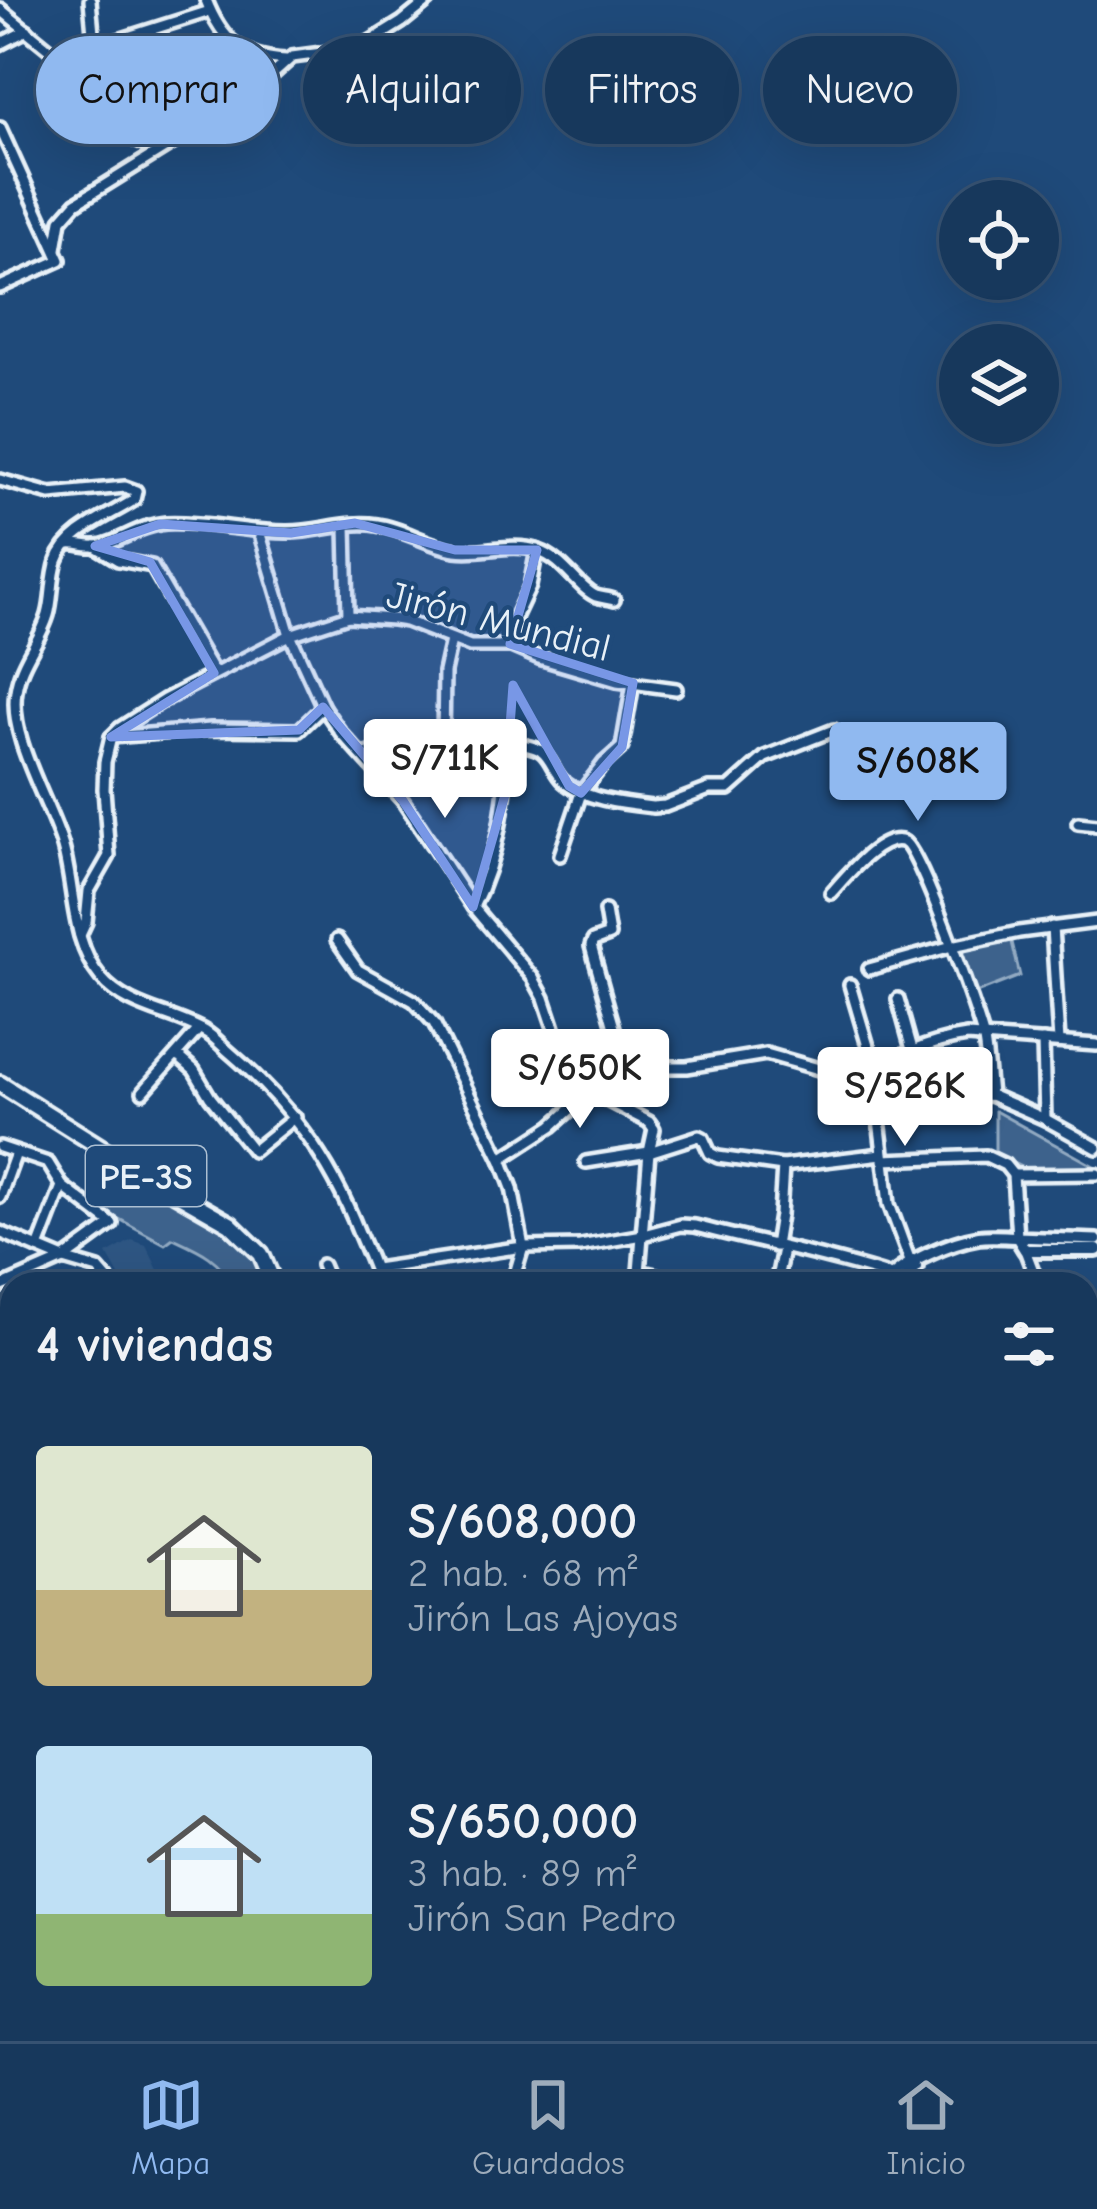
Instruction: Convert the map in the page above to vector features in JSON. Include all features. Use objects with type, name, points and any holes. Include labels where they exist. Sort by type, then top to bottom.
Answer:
[{"type":"highway","name":"PE-3S","points":[[0,1084],[230,1224],[262,1254],[269,1272]]},
{"type":"street","points":[[89,0],[92,36]]},
{"type":"street","points":[[279,59],[360,47],[429,0]]},
{"type":"street","points":[[126,36],[208,6],[226,36]]},
{"type":"street","points":[[0,9],[36,38]]},
{"type":"street","points":[[0,44],[27,30]]},
{"type":"street","points":[[279,68],[287,60]]},
{"type":"street","points":[[0,128],[58,255]]},
{"type":"street","points":[[58,255],[59,226],[69,208],[170,144]]},
{"type":"street","points":[[0,269],[4,285],[58,255]]},
{"type":"street","points":[[0,480],[50,494],[125,487],[136,491],[134,500],[107,515],[59,554],[50,611],[29,651],[15,696],[26,753],[63,845],[80,935],[98,975],[140,1006],[199,1029],[250,1068],[295,1117],[348,1205],[376,1272]]},
{"type":"street","points":[[68,544],[95,546],[160,524],[291,533],[346,525],[387,526],[432,546],[455,550],[537,550],[563,565],[596,596],[614,600]]},
{"type":"street","points":[[346,525],[348,616]]},
{"type":"street","points":[[259,531],[290,635],[323,707],[340,733],[403,800],[472,907],[533,978],[554,1032],[665,1069],[766,1054],[875,1085],[889,1204],[911,1264]]},
{"type":"street","points":[[95,546],[118,560],[152,566],[214,673]]},
{"type":"street","points":[[511,646],[513,622],[530,586],[537,550]]},
{"type":"street","name":"Jirón Mundial","points":[[111,737],[214,673],[290,635],[348,616],[406,622],[482,648],[511,646],[633,683],[676,689]]},
{"type":"street","points":[[443,742],[444,672],[451,640]]},
{"type":"street","points":[[560,855],[581,793],[622,747],[633,683]]},
{"type":"street","points":[[80,935],[89,891],[109,856],[104,789],[111,737],[211,729],[299,730],[323,707]]},
{"type":"street","points":[[363,755],[387,747],[443,742],[539,749],[560,778],[581,793],[641,806],[665,806],[709,789],[729,789],[765,757],[834,730]]},
{"type":"street","points":[[472,907],[487,879],[496,845],[509,744]]},
{"type":"street","points":[[1078,823],[1097,825]]},
{"type":"street","points":[[831,893],[869,853],[889,842],[904,842],[920,864],[983,1037],[990,1096]]},
{"type":"street","points":[[605,911],[609,935],[591,946],[621,1058]]},
{"type":"street","points":[[869,969],[952,946],[1097,922]]},
{"type":"street","points":[[1052,927],[1059,1042]]},
{"type":"street","points":[[337,940],[358,970],[414,1001],[434,1023],[501,1159],[523,1247],[516,1272]]},
{"type":"street","points":[[850,986],[875,1070]]},
{"type":"street","points":[[898,1000],[913,1053]]},
{"type":"street","points":[[143,1092],[199,1029]]},
{"type":"street","points":[[861,1082],[875,1070],[951,1038],[1097,1046]]},
{"type":"street","points":[[1043,1041],[1045,1119]]},
{"type":"street","points":[[178,1056],[194,1070],[254,1151],[295,1117]]},
{"type":"street","points":[[501,1159],[552,1126],[621,1058]]},
{"type":"street","points":[[591,1092],[654,1129],[640,1271],[644,1272]]},
{"type":"street","points":[[878,1100],[990,1096],[1097,1148]]},
{"type":"street","points":[[586,1162],[649,1152],[699,1136],[710,1154],[718,1157],[783,1166],[883,1157],[986,1156],[1013,1174],[1017,1237],[1033,1272]]},
{"type":"street","points":[[0,1147],[48,1163],[62,1186],[112,1223],[64,1259],[34,1272]]},
{"type":"street","points":[[0,1197],[16,1153]]},
{"type":"street","points":[[777,1272],[783,1166]]},
{"type":"street","points":[[1013,1174],[1097,1174]]},
{"type":"street","points":[[38,1248],[62,1186]]},
{"type":"street","points":[[375,1268],[523,1247],[580,1246],[695,1226],[854,1263],[873,1272]]},
{"type":"street","points":[[0,1232],[103,1272]]},
{"type":"street","points":[[902,1272],[927,1256],[980,1236],[1097,1240]]},
{"type":"street","points":[[1025,1250],[1097,1250]]},
{"type":"street","points":[[905,1272],[927,1256]]},
{"type":"street","points":[[322,1265],[325,1272]]},
{"type":"highlighted area","points":[[355,523],[455,550],[537,550],[510,644],[633,683],[622,747],[581,793],[569,786],[513,685],[505,795],[473,907],[403,801],[323,707],[299,730],[111,737],[214,673],[150,562],[95,546],[160,524],[291,533]]},
{"type":"shaded area","points":[[1011,938],[1020,976],[971,995],[954,951]]},
{"type":"shaded area","points":[[995,1111],[1096,1170],[1031,1172],[995,1154]]},
{"type":"shaded area","points":[[130,1165],[238,1235],[263,1272],[224,1272],[200,1251],[173,1238],[165,1244],[96,1204]]},
{"type":"shaded area","points":[[132,1240],[146,1245],[159,1272],[117,1272],[107,1254]]}]
